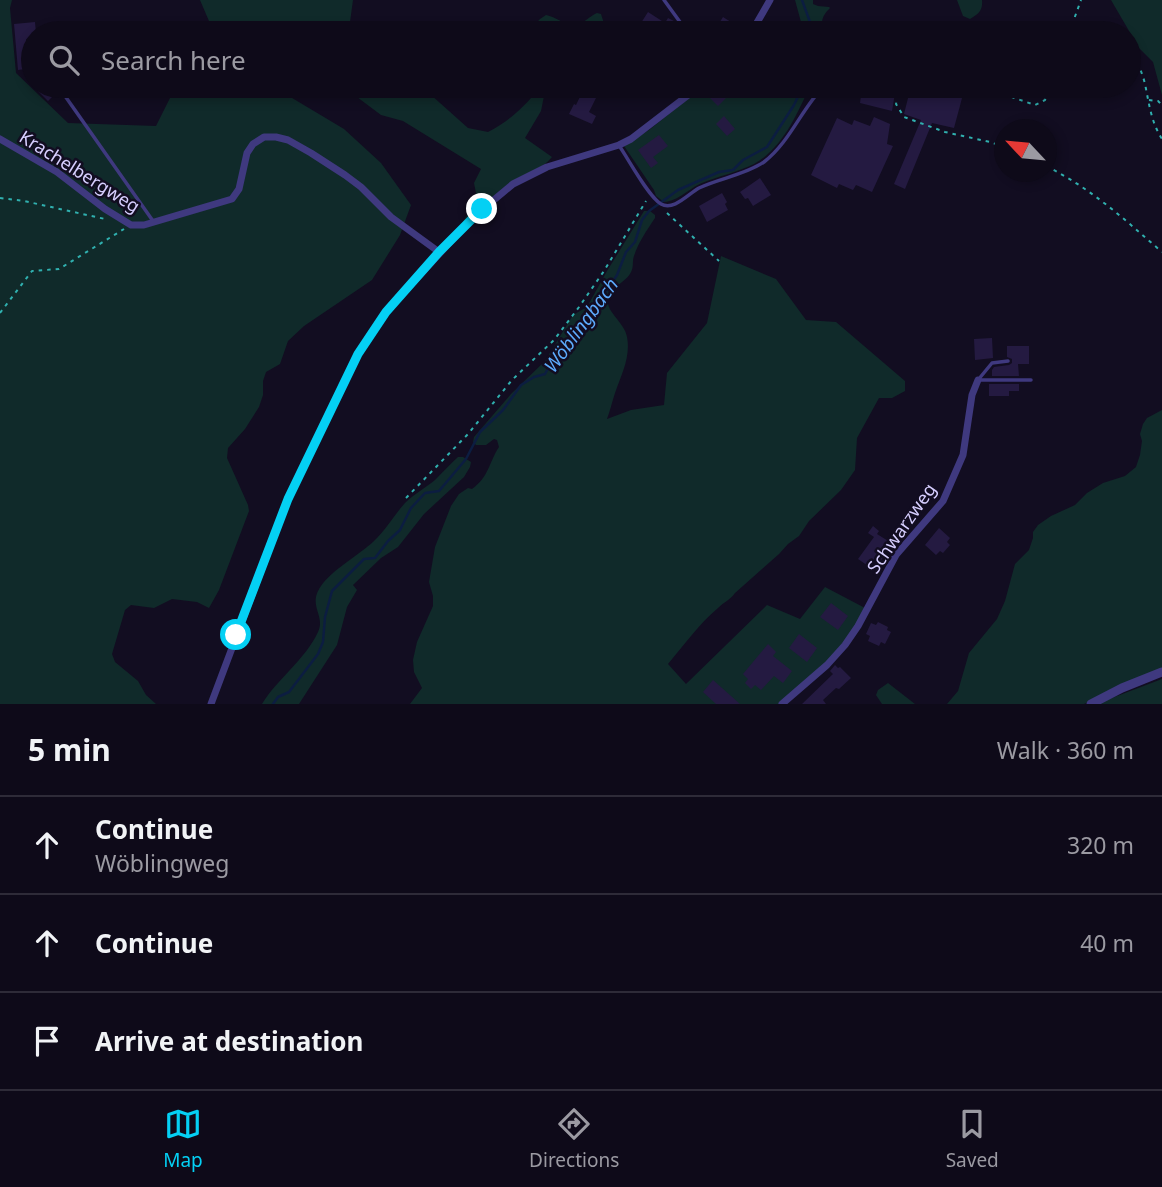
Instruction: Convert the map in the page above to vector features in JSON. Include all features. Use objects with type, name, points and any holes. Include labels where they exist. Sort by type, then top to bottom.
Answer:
[{"type":"street","points":[[758,21],[770,0]]},
{"type":"street","points":[[211,704],[288,499],[358,354],[386,312],[439,252],[482,209],[513,184],[547,167],[631,139],[684,98]]},
{"type":"street","name":"Krachelbergweg","points":[[0,139],[57,172],[105,209],[131,225],[154,223],[232,199],[239,189],[247,153],[253,144],[264,138],[288,140],[345,175],[391,217],[439,252]]},
{"type":"street","name":"Schwarzweg","points":[[782,704],[827,665],[845,645],[897,555],[943,501],[963,455],[972,395],[978,380]]},
{"type":"street","points":[[1091,704],[1162,672]]},
{"type":"lane","points":[[664,0],[679,21]]},
{"type":"lane","points":[[66,98],[154,223]]},
{"type":"lane","points":[[619,145],[652,196],[664,206],[675,204],[696,190],[764,161],[782,143],[814,98]]},
{"type":"lane","points":[[978,380],[992,363],[1007,361]]},
{"type":"lane","points":[[978,380],[1031,380]]},
{"type":"path","points":[[1073,21],[1081,0]]},
{"type":"path","points":[[1141,73],[1151,116],[1162,139]]},
{"type":"path","points":[[897,98],[896,104],[904,117],[945,132],[994,144]]},
{"type":"path","points":[[1014,98],[1035,105],[1046,98]]},
{"type":"path","points":[[1148,100],[1158,101],[1162,105]]},
{"type":"path","points":[[1057,172],[1100,198],[1162,252]]},
{"type":"path","points":[[406,498],[468,434],[512,380],[554,340],[604,271],[645,201],[652,196]]},
{"type":"path","points":[[0,198],[104,219]]},
{"type":"path","points":[[664,206],[668,215],[719,261]]},
{"type":"path","points":[[0,313],[32,271],[59,269],[131,225]]},
{"type":"green space","points":[[0,0],[12,0],[10,8],[16,73],[21,78],[21,98],[42,98],[68,123],[156,126],[170,98],[292,98],[344,129],[381,163],[411,205],[400,235],[372,280],[304,326],[288,341],[280,364],[266,372],[259,407],[245,429],[228,448],[227,458],[249,511],[219,590],[209,608],[197,602],[172,599],[154,608],[131,605],[125,610],[112,654],[115,662],[138,681],[146,695],[156,704],[0,704]]},
{"type":"green space","points":[[200,0],[353,0],[350,21],[209,21]]},
{"type":"green space","points":[[795,0],[813,0],[813,4],[830,8],[822,21],[801,21]]},
{"type":"green space","points":[[957,0],[982,0],[981,9],[970,19],[963,16]]},
{"type":"green space","points":[[1111,0],[1162,0],[1162,95],[1153,62],[1141,50],[1141,21],[1123,21]]},
{"type":"green space","points":[[597,13],[601,14],[603,21],[584,21]]},
{"type":"green space","points":[[546,15],[561,21],[538,21]]},
{"type":"green space","points":[[358,98],[434,98],[468,128],[488,132],[515,114],[531,98],[544,98],[541,111],[525,138],[552,157],[503,188],[460,227],[472,206],[476,193],[474,183],[481,169],[403,121],[381,115]]},
{"type":"green space","points":[[689,98],[805,98],[788,130],[764,157],[748,167],[702,183],[664,202],[656,196],[624,146]]},
{"type":"green space","points":[[644,211],[650,211],[655,218],[638,246],[631,272],[612,291],[608,300],[610,309],[626,332],[628,352],[607,419],[631,410],[664,405],[667,373],[707,323],[721,256],[776,279],[806,320],[836,322],[905,381],[905,391],[892,398],[879,398],[857,438],[855,470],[841,490],[809,521],[799,536],[704,621],[668,664],[686,684],[767,605],[800,619],[825,587],[865,608],[837,653],[779,704],[410,704],[422,688],[414,672],[413,660],[417,642],[433,606],[429,582],[435,547],[451,506],[459,494],[478,484],[499,447],[494,439],[486,445],[476,445],[473,442],[474,437],[511,394],[545,361],[573,315],[587,307]]},
{"type":"green space","points":[[1162,410],[1162,672],[1084,704],[947,704],[958,691],[969,653],[997,619],[1015,564],[1029,550],[1033,532],[1038,525],[1075,505],[1103,483],[1125,476],[1136,467],[1143,424],[1147,418]]},
{"type":"green space","points":[[458,457],[471,462],[464,477],[424,514],[398,547],[381,558],[353,585],[357,590],[347,607],[337,645],[299,704],[262,704],[313,642],[318,632],[320,620],[316,599],[321,586],[374,541],[405,503],[435,480]]},
{"type":"green space","points":[[1162,679],[1162,704],[1096,704]]},
{"type":"green space","points":[[888,683],[915,704],[882,704],[876,695],[878,690]]},
{"type":"building","points":[[648,12],[662,21],[642,21]]},
{"type":"building","points":[[21,23],[21,70],[18,70],[14,24]]},
{"type":"building","points":[[579,98],[596,98],[589,112],[596,116],[592,124],[569,114],[574,104],[576,105]]},
{"type":"building","points":[[710,98],[726,98],[718,106]]},
{"type":"building","points":[[861,98],[894,98],[892,111],[860,103]]},
{"type":"building","points":[[908,98],[962,98],[954,128],[932,123],[905,189],[894,184],[921,120],[904,114]]},
{"type":"building","points":[[724,116],[735,129],[727,136],[716,124]]},
{"type":"building","points":[[874,117],[890,124],[887,144],[893,146],[872,192],[856,185],[853,190],[839,184],[837,188],[811,175],[837,118],[852,125],[854,120],[870,126]]},
{"type":"building","points":[[659,135],[668,146],[653,157],[658,163],[651,168],[638,150]]},
{"type":"building","points":[[760,178],[771,195],[753,206],[740,192]]},
{"type":"building","points":[[722,193],[728,210],[707,222],[699,206]]},
{"type":"building","points":[[992,338],[993,358],[975,360],[974,339]]},
{"type":"building","points":[[1007,346],[1029,346],[1029,364],[1018,364],[1019,376],[992,376],[994,367],[1012,363],[1012,359],[1007,357]]},
{"type":"building","points":[[989,384],[1019,384],[1019,391],[1009,391],[1009,396],[989,396]]},
{"type":"building","points":[[873,526],[879,531],[877,534],[893,544],[874,570],[858,559],[874,537],[868,533]]},
{"type":"building","points":[[939,528],[950,538],[947,542],[950,545],[943,553],[940,551],[936,555],[925,545]]},
{"type":"building","points":[[831,603],[848,616],[838,630],[820,617]]},
{"type":"building","points":[[878,622],[888,627],[887,630],[891,632],[885,644],[881,642],[879,646],[868,641],[870,636],[866,634],[871,623],[876,625]]},
{"type":"building","points":[[799,634],[817,648],[807,662],[789,648]]},
{"type":"building","points":[[768,644],[776,652],[773,656],[792,671],[783,683],[774,676],[761,690],[755,685],[751,689],[745,683],[748,679],[743,674]]},
{"type":"building","points":[[835,665],[851,678],[823,700],[826,704],[802,704],[833,674],[830,671]]},
{"type":"building","points":[[713,680],[740,704],[716,704],[703,692]]},
{"type":"waterway","name":"Wöblingbach","points":[[802,0],[810,21]]},
{"type":"waterway","name":"Wöblingbach","points":[[273,704],[278,697],[289,692],[318,654],[323,642],[325,617],[332,591],[364,559],[375,558],[400,530],[411,508],[425,493],[439,491],[466,459],[480,432],[503,410],[521,385],[545,374],[559,348],[572,343],[617,275],[626,252],[635,242],[642,220],[649,211],[678,190],[719,172],[733,170],[743,160],[767,147],[797,98]]},
{"type":"route","points":[[236,635],[288,499],[358,354],[372,330],[411,282],[482,209]]}]
